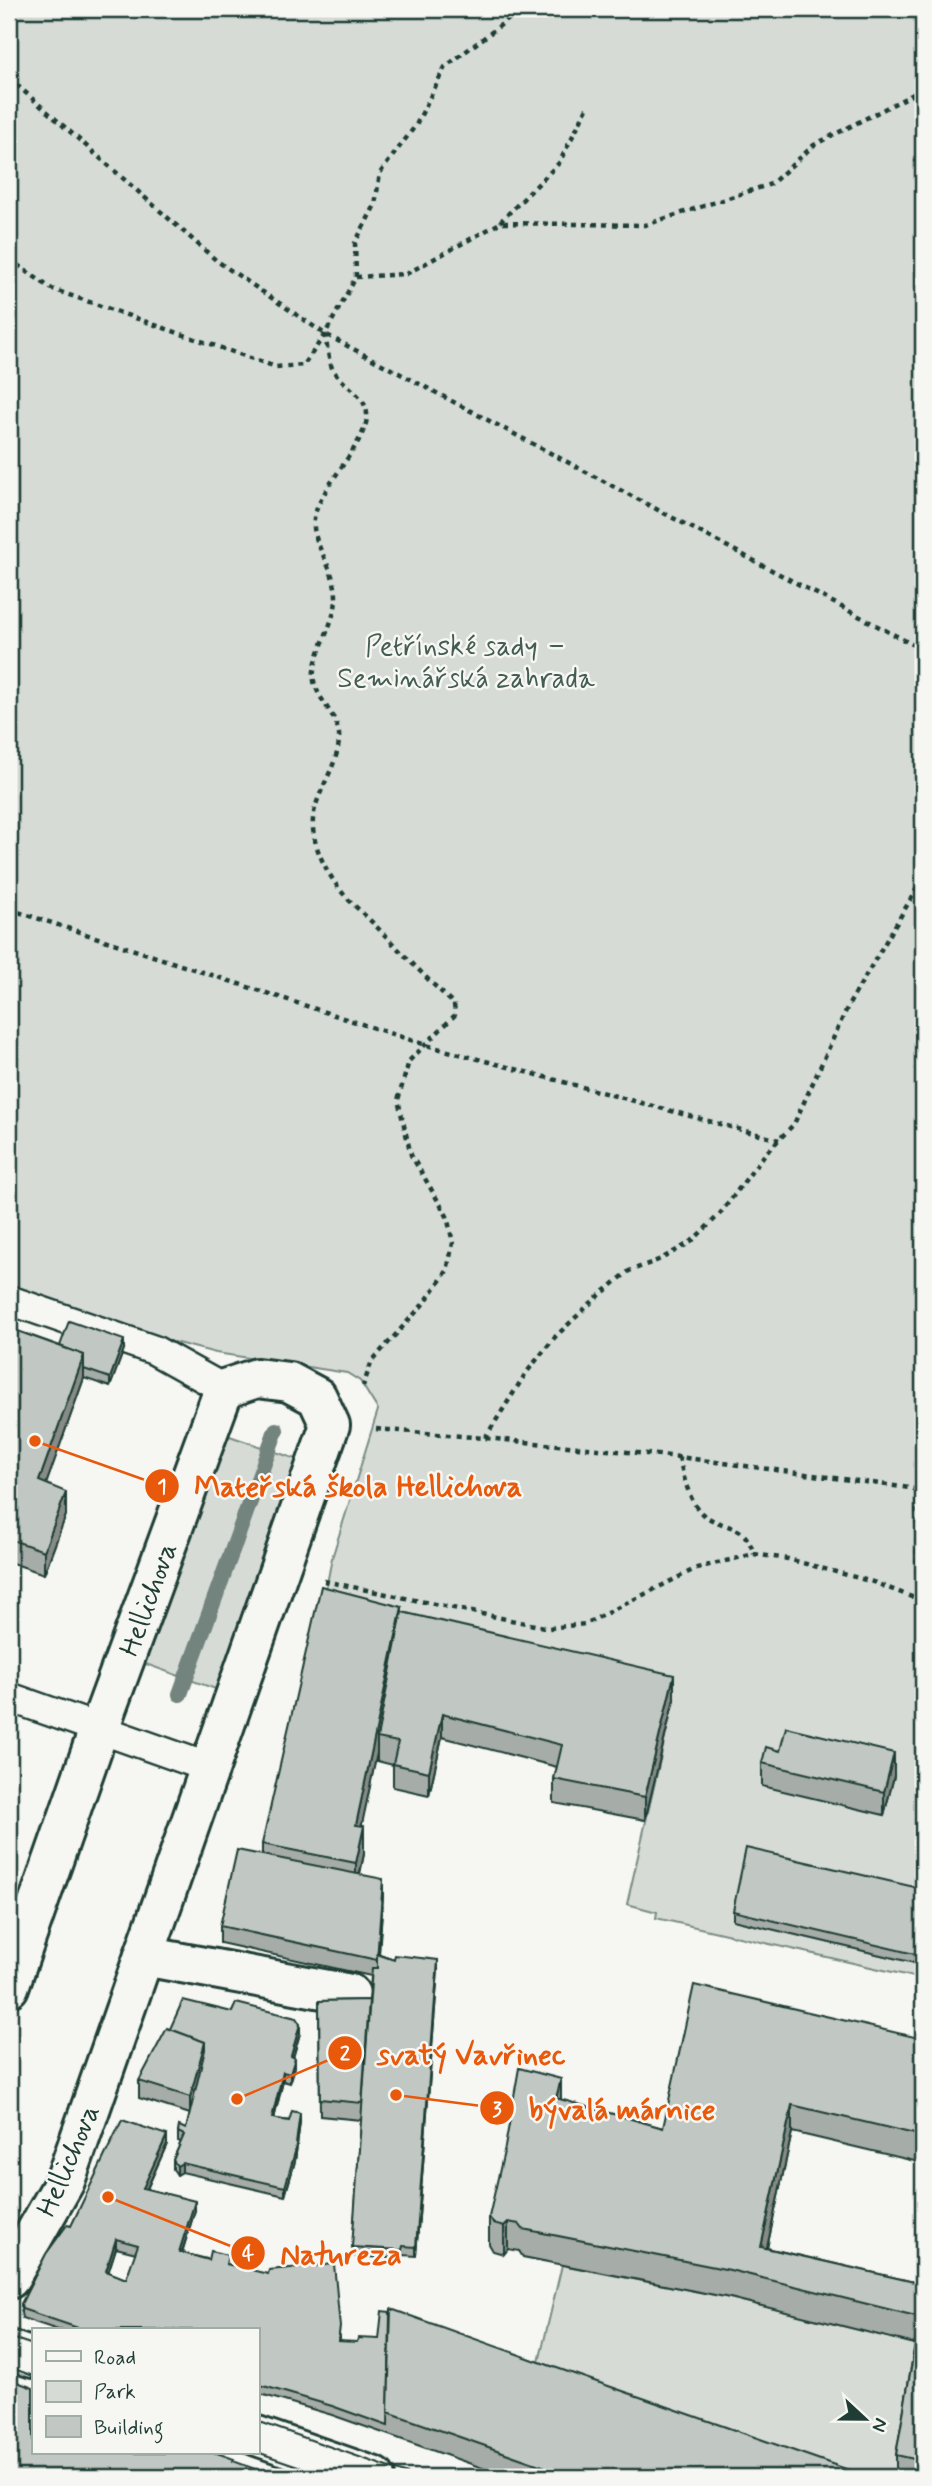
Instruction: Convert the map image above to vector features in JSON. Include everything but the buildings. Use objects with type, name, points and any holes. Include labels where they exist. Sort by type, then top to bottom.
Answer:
[{"type":"street","points":[[224,1389],[257,1378],[289,1382],[317,1397],[330,1425]]},
{"type":"street","name":"Hellichova","points":[[9,1987],[99,1729],[224,1389]]},
{"type":"street","name":"Hellichova","points":[[9,2279],[65,2181],[330,1425]]},
{"type":"street","points":[[144,1956],[350,1994]]},
{"type":"street","points":[[9,2350],[32,2358]]},
{"type":"street","points":[[259,2437],[375,2477]]},
{"type":"lane","points":[[9,1300],[153,1350],[224,1389]]},
{"type":"lane","points":[[9,1697],[210,1768]]},
{"type":"path","points":[[9,259],[52,289],[276,367],[304,365],[325,334],[356,277],[355,243],[375,205],[380,173],[416,125],[445,67],[522,9]]},
{"type":"path","points":[[9,78],[216,261],[325,334],[923,650]]},
{"type":"path","points":[[500,222],[645,225],[771,184],[814,145],[923,89]]},
{"type":"path","points":[[356,277],[406,274],[500,222],[559,163],[587,108]]},
{"type":"path","points":[[325,334],[333,369],[363,402],[367,416],[361,433],[323,498],[314,520],[319,545],[337,585],[335,606],[313,679],[340,736],[337,752],[316,806],[314,839],[339,888],[454,1004],[455,1015],[409,1061],[398,1100],[411,1155],[447,1216],[453,1243],[447,1270],[425,1302],[372,1361],[361,1391]]},
{"type":"path","points":[[485,1438],[526,1373],[555,1338],[629,1271],[661,1259],[691,1242],[719,1215],[741,1184],[794,1124],[848,1006],[923,878]]},
{"type":"path","points":[[9,909],[426,1045],[779,1140]]},
{"type":"path","points":[[313,1578],[548,1628],[585,1624],[697,1568],[754,1555],[788,1559],[873,1583],[920,1601],[920,1488],[679,1457],[330,1425]]},
{"type":"path","points":[[679,1457],[687,1488],[703,1515],[740,1530],[750,1540],[754,1555]]},
{"type":"green space","name":"Petřínské sady – Seminářská zahrada","points":[[9,9],[923,9],[923,1898],[733,1920],[923,1965],[923,1979],[656,1918],[657,1912],[627,1904],[674,1699],[321,1614],[332,1558],[378,1410],[360,1381],[347,1373],[216,1353],[131,1331],[9,1313]]},
{"type":"green space","points":[[221,1433],[305,1462],[224,1692],[140,1662]]},
{"type":"green space","points":[[562,2265],[730,2298],[920,2345],[896,2477],[806,2477],[534,2383]]},
{"type":"waterway","points":[[180,1694],[276,1430]]},
{"type":"tram line","points":[[9,2337],[32,2345]]},
{"type":"tram line","points":[[9,2367],[32,2376]]},
{"type":"tram line","points":[[259,2422],[416,2477]]},
{"type":"tram line","points":[[259,2453],[330,2477]]},
{"type":"place","name":"Mateřská škola Hellichova","points":[[35,1441]]},
{"type":"place","name":"bývalá márnice","points":[[396,2095]]},
{"type":"place","name":"svatý Vavřinec","points":[[237,2099]]},
{"type":"place","name":"Natureza","points":[[108,2197]]}]
